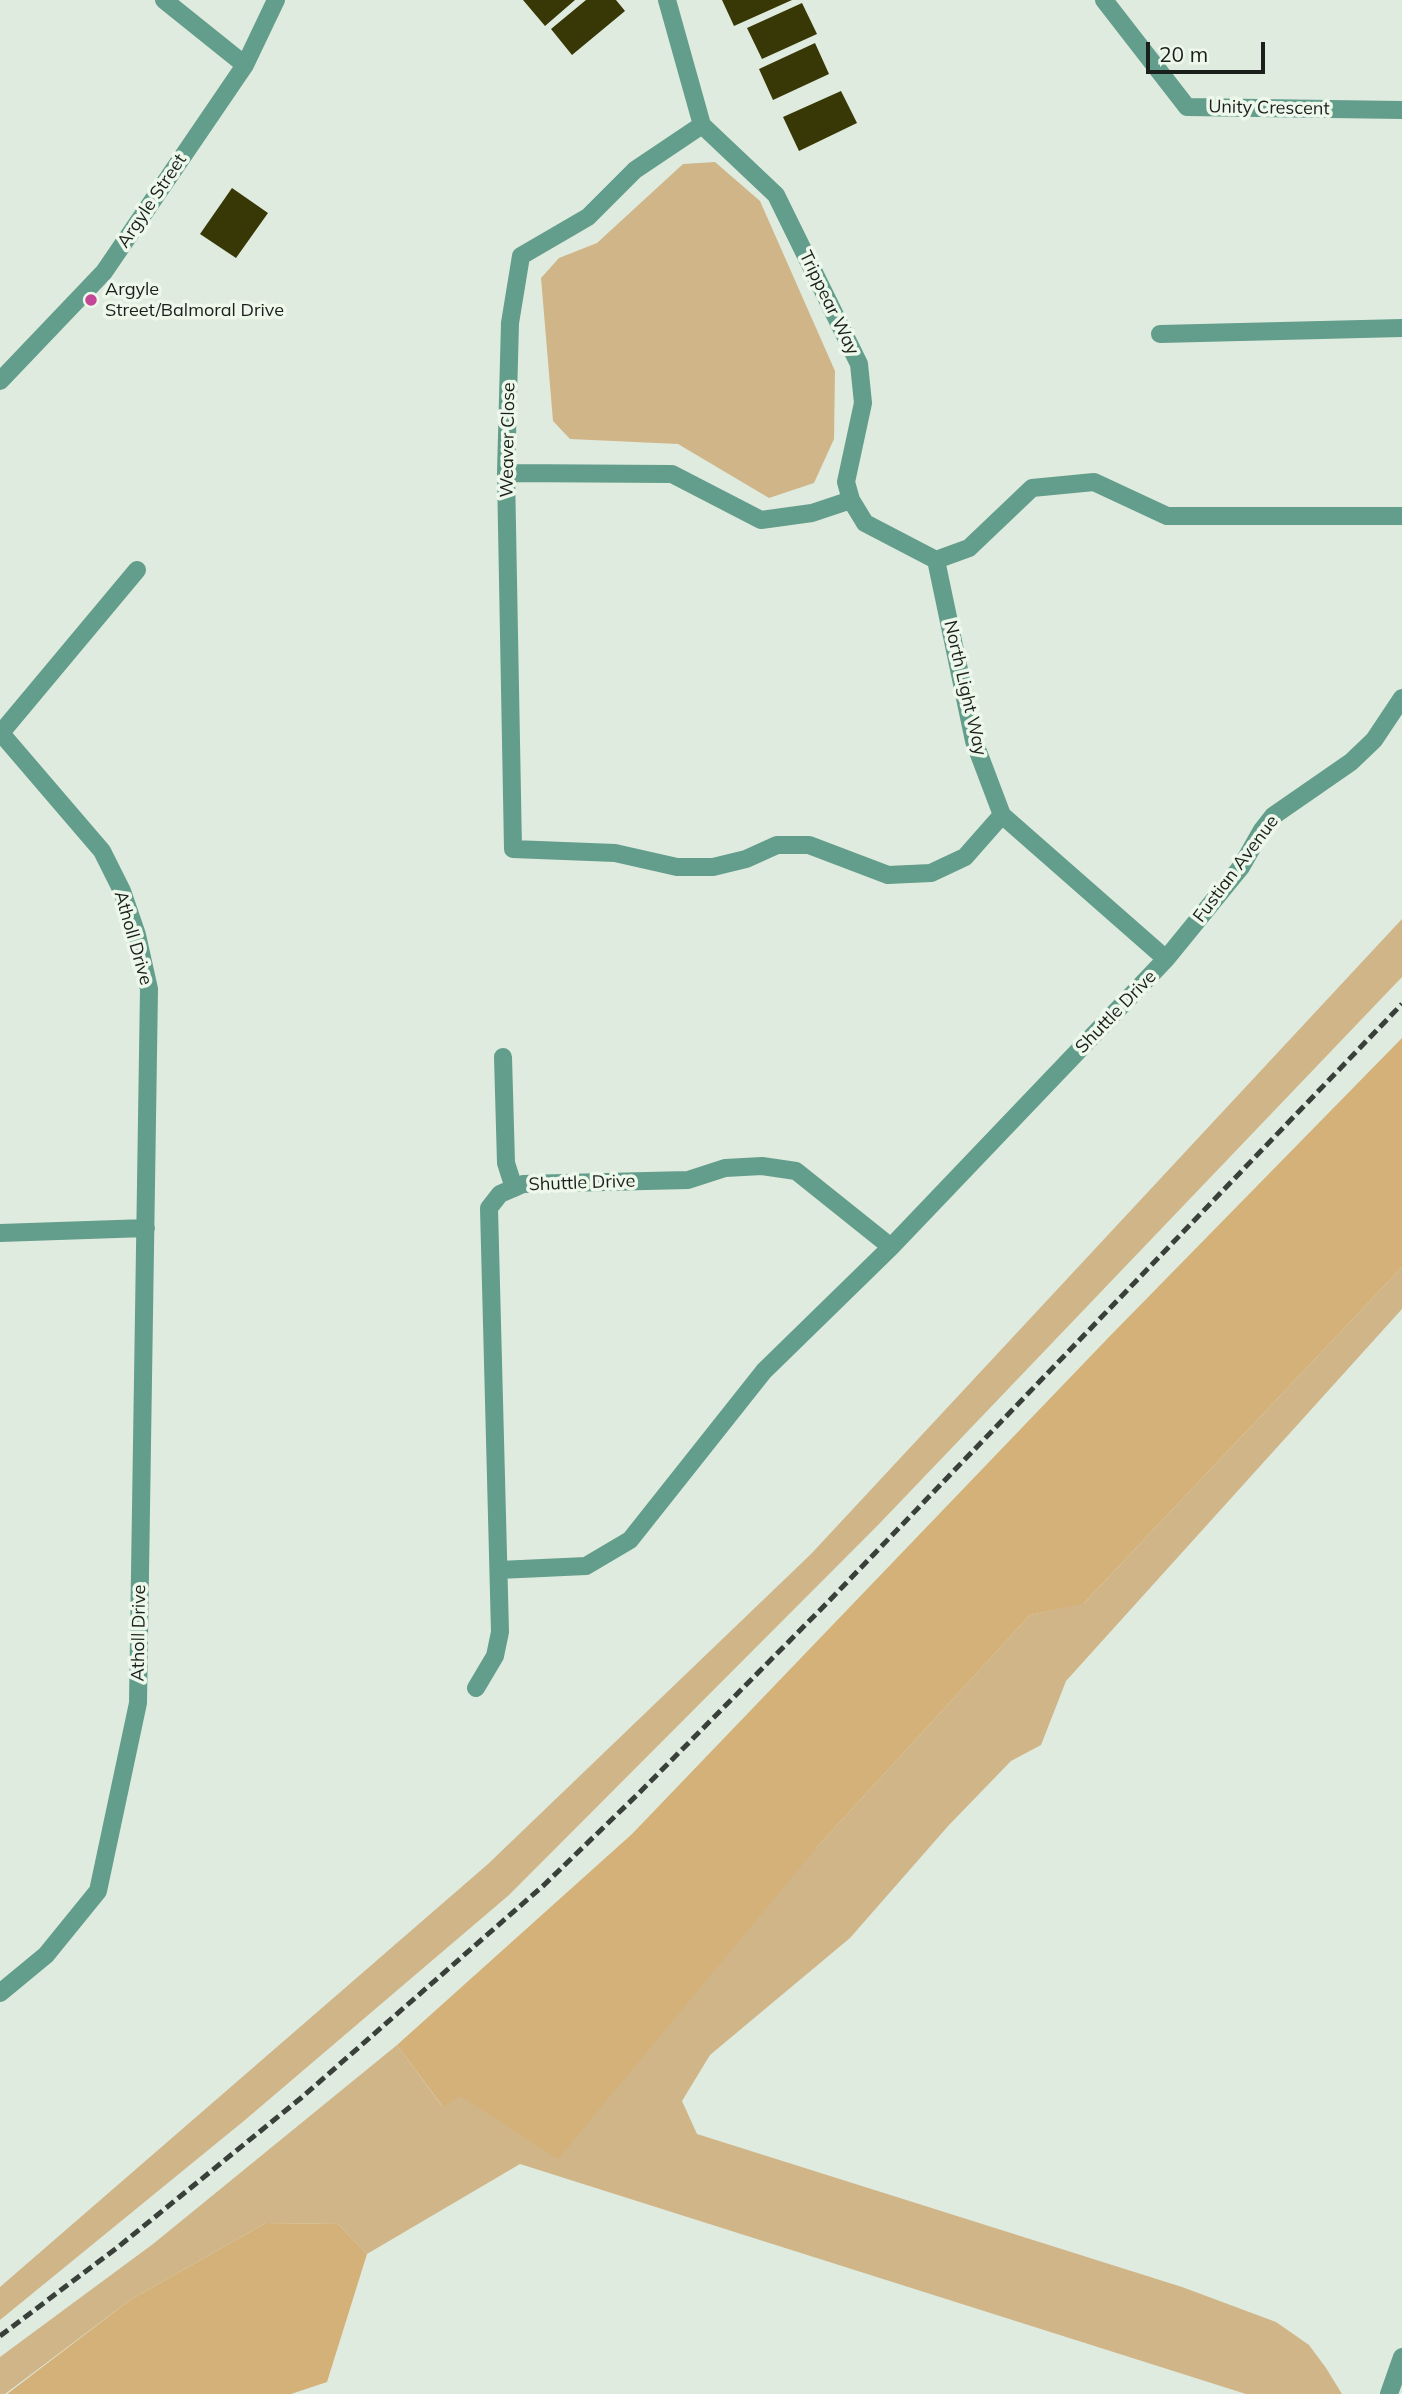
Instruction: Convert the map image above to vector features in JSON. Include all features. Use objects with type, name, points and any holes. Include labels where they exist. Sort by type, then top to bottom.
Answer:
[{"type":"street","points":[[164,0],[245,65]]},
{"type":"street","name":"Argyle Street","points":[[0,380],[104,272],[245,65],[276,0]]},
{"type":"street","points":[[667,0],[702,125]]},
{"type":"street","name":"Unity Crescent","points":[[1104,0],[1187,107],[1402,110]]},
{"type":"street","name":"Weaver Close","points":[[702,125],[635,170],[589,217],[521,256],[510,324],[506,473],[513,849],[615,853],[677,867],[713,867],[746,859],[777,845],[809,845],[888,876],[931,873],[965,856],[1002,815]]},
{"type":"street","name":"Trippear Way","points":[[702,125],[776,195],[859,364],[863,403],[846,482],[851,500]]},
{"type":"street","points":[[1160,334],[1402,328]]},
{"type":"street","points":[[506,473],[671,474],[761,520],[812,513],[851,500],[865,523],[936,560],[969,548],[1032,488],[1094,482],[1167,516],[1402,516]]},
{"type":"street","name":"North Light Way","points":[[936,560],[974,741],[1002,815],[1166,959]]},
{"type":"street","points":[[0,733],[137,570]]},
{"type":"street","name":"Fustian Avenue","points":[[1166,959],[1241,867],[1273,816],[1351,762],[1374,740],[1402,698]]},
{"type":"street","name":"Atholl Drive","points":[[0,733],[102,851],[122,891],[137,935],[149,989],[138,1703],[98,1891],[46,1955],[0,1993]]},
{"type":"street","name":"Shuttle Drive","points":[[499,1570],[586,1566],[630,1539],[764,1371],[891,1247],[1166,959]]},
{"type":"street","points":[[503,1057],[506,1163],[514,1188]]},
{"type":"street","name":"Shuttle Drive","points":[[476,1688],[495,1656],[500,1632],[489,1208],[500,1194],[523,1184],[688,1180],[725,1168],[762,1166],[796,1171],[891,1247]]},
{"type":"street","points":[[0,1233],[146,1228]]},
{"type":"street","points":[[1389,2394],[1402,2357]]},
{"type":"shaded area","points":[[715,162],[760,201],[835,371],[834,439],[814,483],[769,498],[678,444],[570,439],[553,421],[541,278],[559,258],[597,243],[683,164]]},
{"type":"shaded area","points":[[1402,919],[1402,977],[880,1523],[509,1895],[245,2120],[0,2320],[0,2287],[488,1864],[811,1554]]},
{"type":"shaded area","points":[[1402,1038],[1402,1267],[1083,1604],[1030,1615],[817,1847],[558,2159],[460,2096],[443,2107],[397,2045],[632,1834],[1109,1337]]},
{"type":"shaded area","points":[[1402,1267],[1402,1309],[1066,1681],[1041,1745],[1011,1761],[949,1825],[850,1938],[710,2055],[682,2101],[697,2134],[1182,2287],[1276,2322],[1309,2345],[1342,2394],[1246,2394],[520,2164],[367,2254],[338,2224],[266,2223],[130,2300],[5,2394],[0,2394],[0,2357],[153,2244],[397,2045],[442,2106],[817,1847],[1030,1615],[1084,1603]]},
{"type":"shaded area","points":[[266,2223],[338,2224],[367,2254],[327,2382],[291,2394],[7,2394],[130,2300]]},
{"type":"building","points":[[523,0],[575,0],[545,26]]},
{"type":"building","points":[[586,0],[616,0],[625,11],[572,55],[551,29]]},
{"type":"building","points":[[722,0],[792,0],[734,26]]},
{"type":"building","points":[[802,3],[817,34],[762,59],[747,28]]},
{"type":"building","points":[[815,43],[829,74],[773,100],[759,69]]},
{"type":"building","points":[[841,91],[857,123],[799,151],[783,117]]},
{"type":"building","points":[[232,188],[268,213],[236,258],[200,234]]},
{"type":"railway","points":[[0,2336],[118,2247],[301,2098],[544,1885],[827,1603],[1402,1004]]},
{"type":"place","name":"Argyle Street/Balmoral Drive","points":[[91,300]]}]
